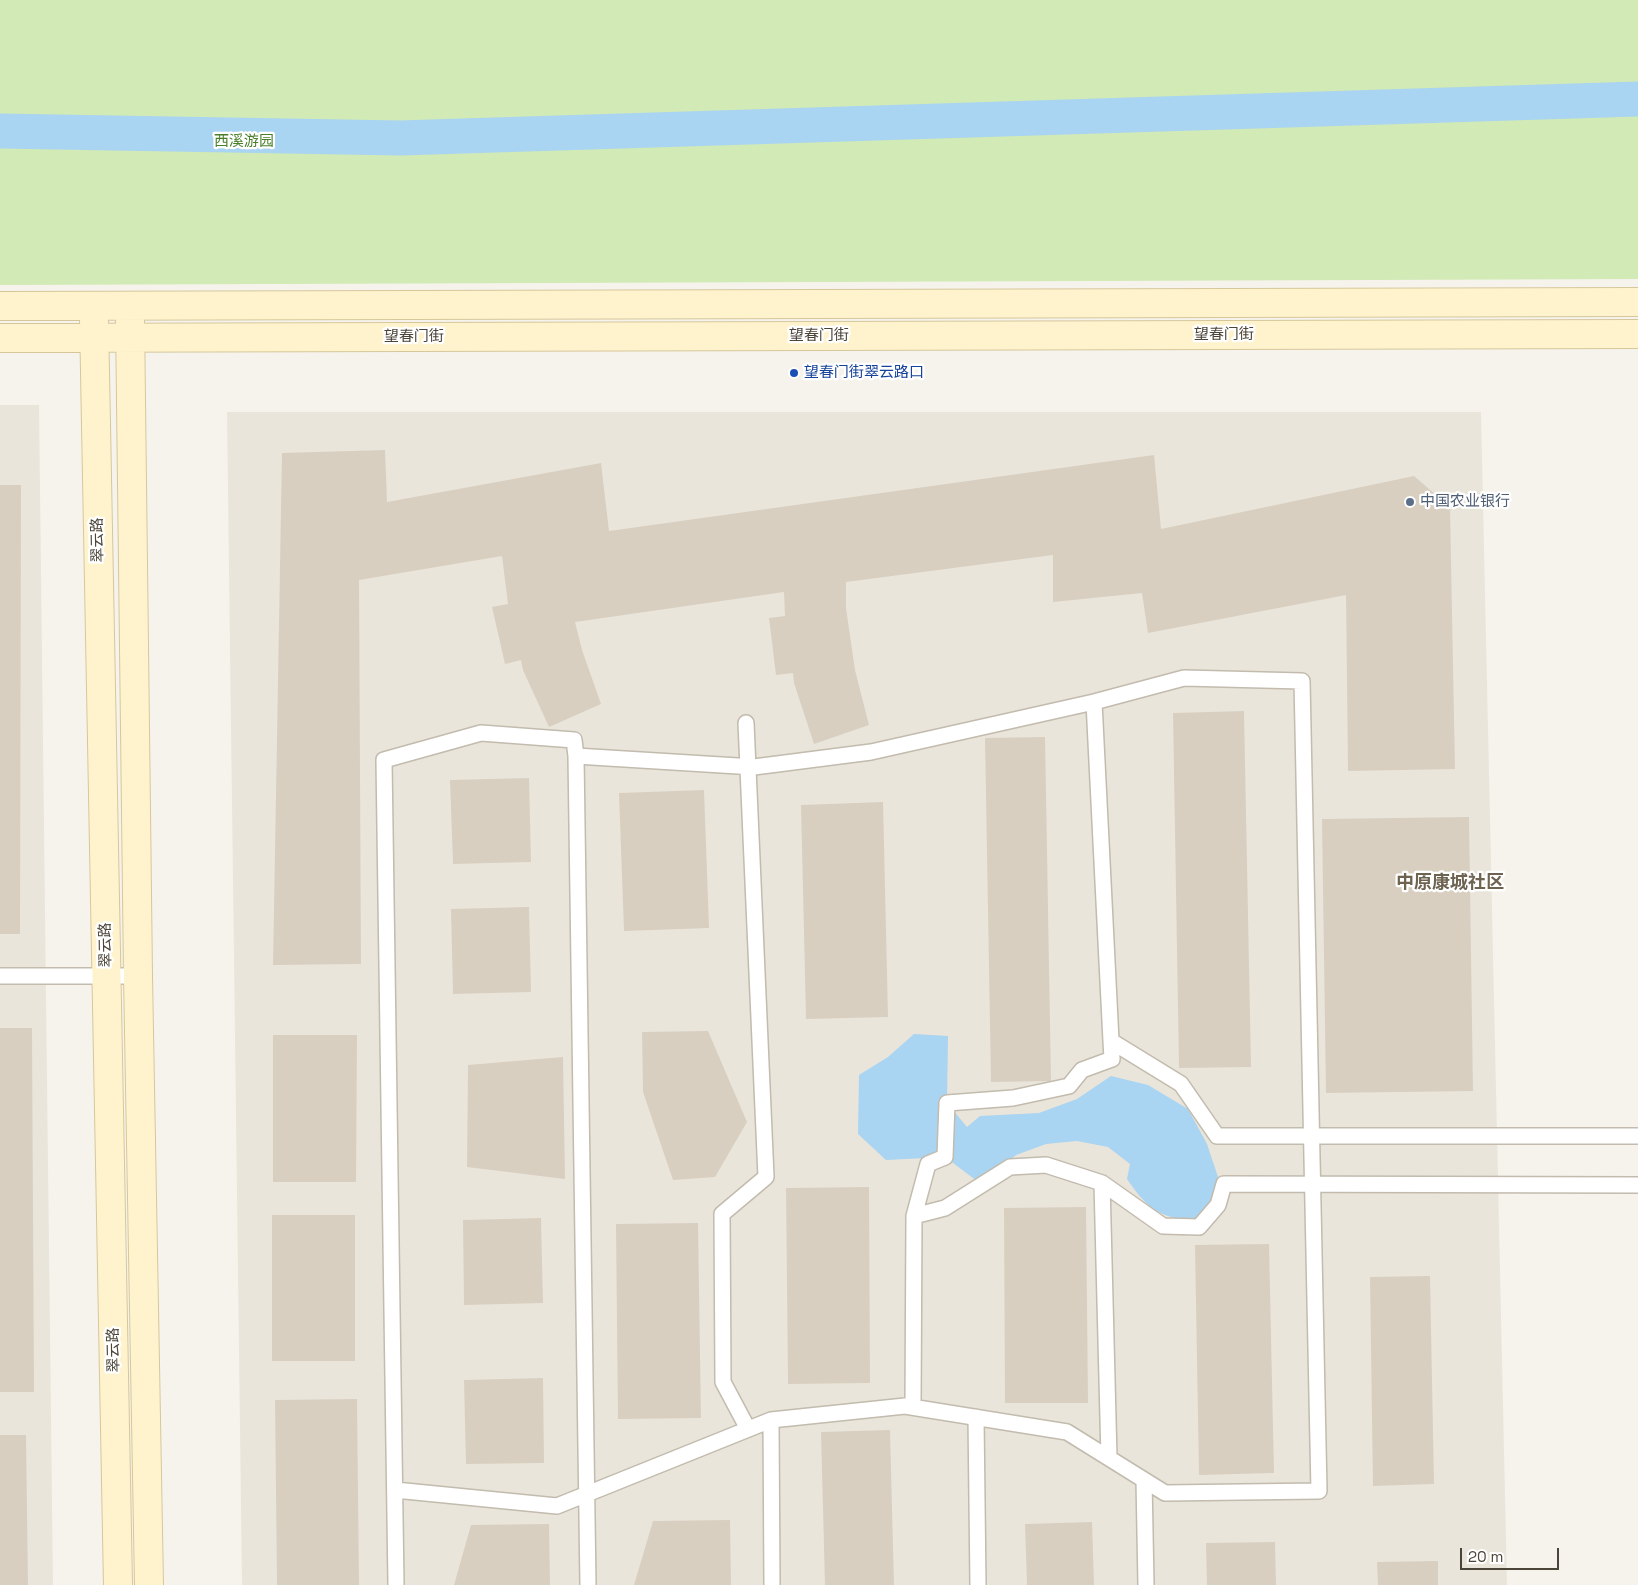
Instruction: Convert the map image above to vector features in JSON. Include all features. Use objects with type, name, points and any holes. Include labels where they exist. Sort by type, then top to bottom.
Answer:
[{"type":"street","points":[[0,306],[1638,302]]},
{"type":"street","name":"翠云路","points":[[93,305],[118,1585]]},
{"type":"street","name":"翠云路","points":[[130,305],[138,976],[149,1585]]},
{"type":"street","name":"望春门街","points":[[0,338],[1638,334]]},
{"type":"lane","points":[[395,1490],[557,1506],[771,1420],[905,1406],[1067,1432],[1165,1493],[1319,1492],[1302,681],[1184,678],[1094,702],[871,752],[747,766],[576,756]]},
{"type":"lane","points":[[913,1407],[914,1216],[928,1164],[945,1157],[947,1103],[1013,1098],[1068,1086],[1082,1070],[1112,1059],[1094,702]]},
{"type":"lane","points":[[746,723],[766,1177],[722,1214],[723,1382],[748,1429]]},
{"type":"lane","points":[[396,1585],[384,760],[481,733],[574,740],[576,756],[588,1585]]},
{"type":"lane","points":[[0,976],[138,976]]},
{"type":"lane","points":[[1111,1041],[1181,1084],[1217,1136],[1638,1136]]},
{"type":"lane","points":[[914,1216],[945,1208],[1010,1167],[1046,1165],[1102,1183],[1164,1226],[1199,1227],[1218,1206],[1224,1184],[1638,1185]]},
{"type":"lane","points":[[1102,1183],[1109,1458]]},
{"type":"lane","points":[[976,1417],[978,1585]]},
{"type":"lane","points":[[771,1420],[772,1585]]},
{"type":"lane","points":[[1144,1480],[1146,1585]]},
{"type":"shaded area","points":[[0,405],[39,405],[53,1585],[0,1585]]},
{"type":"shaded area","points":[[227,412],[1481,412],[1507,1585],[242,1585]]},
{"type":"green space","name":"西溪游园","points":[[0,0],[1638,0],[1638,279],[0,285]]},
{"type":"water","points":[[914,1034],[948,1036],[947,1103],[967,1127],[980,1116],[1039,1113],[1077,1099],[1111,1076],[1148,1085],[1188,1109],[1207,1144],[1219,1180],[1213,1202],[1199,1221],[1165,1215],[1149,1205],[1127,1179],[1130,1164],[1108,1147],[1077,1141],[1046,1144],[1016,1155],[981,1184],[945,1157],[886,1160],[858,1134],[859,1075],[888,1057]]},
{"type":"building","points":[[385,450],[387,502],[601,463],[609,531],[1154,455],[1161,529],[1414,476],[1450,507],[1455,769],[1348,771],[1346,595],[1148,633],[1142,593],[1053,602],[1053,555],[846,582],[846,608],[855,670],[869,725],[814,744],[794,683],[793,673],[776,675],[769,618],[785,616],[784,592],[575,622],[582,650],[601,704],[549,727],[523,670],[521,660],[505,664],[492,607],[508,604],[502,556],[359,580],[361,964],[273,965],[282,453]]},
{"type":"building","points":[[0,485],[21,485],[20,934],[0,934]]},
{"type":"building","points":[[1244,711],[1251,1067],[1179,1068],[1173,713]]},
{"type":"building","points":[[1045,737],[1051,1081],[991,1082],[985,738]]},
{"type":"building","points":[[529,778],[531,862],[453,864],[450,780]]},
{"type":"building","points":[[704,790],[709,928],[624,931],[619,793]]},
{"type":"building","points":[[883,802],[888,1017],[806,1019],[801,805]]},
{"type":"building","points":[[1469,817],[1473,1091],[1326,1093],[1322,819]]},
{"type":"building","points":[[529,907],[531,992],[453,994],[451,909]]},
{"type":"building","points":[[0,1028],[32,1028],[34,1392],[0,1392]]},
{"type":"building","points":[[708,1031],[747,1122],[715,1177],[673,1180],[643,1092],[642,1032]]},
{"type":"building","points":[[273,1035],[357,1035],[356,1182],[273,1182]]},
{"type":"building","points":[[563,1057],[565,1179],[467,1167],[468,1065]]},
{"type":"building","points":[[869,1187],[870,1383],[788,1384],[786,1188]]},
{"type":"building","points":[[1086,1207],[1088,1403],[1005,1403],[1004,1208]]},
{"type":"building","points":[[272,1215],[355,1215],[355,1361],[272,1361]]},
{"type":"building","points":[[541,1218],[543,1303],[464,1305],[463,1220]]},
{"type":"building","points":[[698,1223],[701,1418],[618,1419],[616,1224]]},
{"type":"building","points":[[1269,1244],[1274,1473],[1199,1475],[1195,1245]]},
{"type":"building","points":[[1430,1276],[1434,1484],[1373,1486],[1370,1277]]},
{"type":"building","points":[[543,1378],[544,1463],[466,1464],[464,1380]]},
{"type":"building","points":[[357,1399],[359,1585],[277,1585],[275,1400]]},
{"type":"building","points":[[890,1430],[894,1585],[825,1585],[821,1432]]},
{"type":"building","points":[[0,1435],[26,1435],[28,1585],[0,1585]]},
{"type":"building","points":[[730,1520],[731,1585],[634,1585],[653,1521]]},
{"type":"building","points":[[1092,1522],[1094,1585],[1027,1585],[1025,1524]]},
{"type":"building","points":[[549,1524],[550,1585],[454,1585],[471,1525]]},
{"type":"building","points":[[1275,1542],[1276,1585],[1207,1585],[1206,1543]]},
{"type":"building","points":[[1438,1561],[1438,1585],[1378,1585],[1377,1562]]},
{"type":"waterway","points":[[0,131],[400,138],[1638,99]]},
{"type":"place","name":"望春门街翠云路口","points":[[794,373]]},
{"type":"place","name":"中国农业银行","points":[[1410,502]]},
{"type":"district","name":"中原康城社区","points":[[1450,883]]}]
